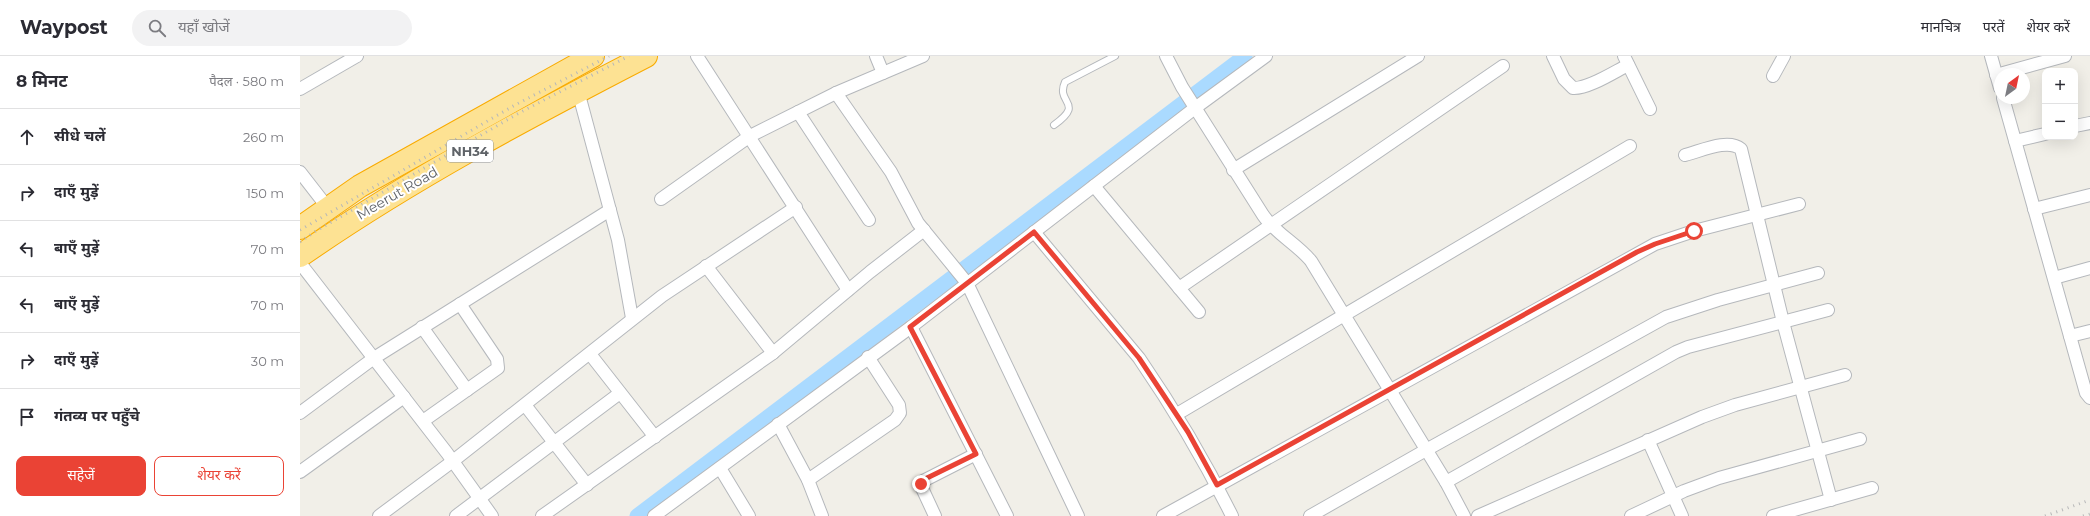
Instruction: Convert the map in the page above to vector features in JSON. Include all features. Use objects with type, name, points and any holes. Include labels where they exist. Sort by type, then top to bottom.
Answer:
[{"type":"highway","name":"Meerut Road","points":[[300,228],[360,186],[592,56]]},
{"type":"highway","name":"Meerut Road","points":[[300,256],[352,219],[532,115],[646,56]]},
{"type":"street","points":[[300,90],[357,56]]},
{"type":"street","points":[[697,56],[796,207],[848,290]]},
{"type":"street","points":[[876,56],[883,73]]},
{"type":"street","points":[[661,199],[750,136],[836,93],[923,56]]},
{"type":"street","points":[[1166,56],[1193,105],[1270,226],[1305,253],[1446,482],[1464,516]]},
{"type":"street","points":[[654,516],[910,327],[964,279],[1034,232],[1094,186],[1193,105],[1266,56]]},
{"type":"street","points":[[1233,170],[1418,56]]},
{"type":"street","points":[[1552,56],[1564,79],[1573,88],[1583,87],[1626,61],[1650,109]]},
{"type":"street","points":[[1773,76],[1784,56]]},
{"type":"street","points":[[1991,56],[1994,68]]},
{"type":"street","points":[[2021,68],[2065,56]]},
{"type":"street","points":[[1179,288],[1503,66]]},
{"type":"street","points":[[578,92],[624,264],[632,318]]},
{"type":"street","points":[[836,93],[891,172],[924,230],[964,279],[1078,516]]},
{"type":"street","points":[[2005,104],[2086,392],[2090,398]]},
{"type":"street","points":[[798,112],[869,220]]},
{"type":"street","points":[[2078,125],[2090,123]]},
{"type":"street","points":[[2015,141],[2042,135]]},
{"type":"street","points":[[1685,155],[1728,144],[1736,145],[1741,149],[1783,322],[1831,500]]},
{"type":"street","points":[[1177,414],[1630,146]]},
{"type":"street","points":[[300,172],[328,208]]},
{"type":"street","points":[[1094,186],[1199,312]]},
{"type":"street","points":[[2034,210],[2090,195]]},
{"type":"street","points":[[1163,516],[1655,244],[1758,214],[1799,204]]},
{"type":"street","points":[[379,516],[525,405],[590,354],[632,318],[706,266],[796,207]]},
{"type":"street","points":[[300,413],[374,358],[610,210]]},
{"type":"street","points":[[542,516],[773,353],[848,290],[924,230]]},
{"type":"street","points":[[1034,232],[1139,358],[1177,414],[1217,485],[1232,516]]},
{"type":"street","points":[[300,263],[423,421],[492,516]]},
{"type":"street","points":[[706,266],[773,353]]},
{"type":"street","points":[[2054,278],[2090,268]]},
{"type":"street","points":[[1310,516],[1426,450],[1666,318],[1701,305],[1818,273]]},
{"type":"street","points":[[423,421],[498,368],[499,364],[460,304]]},
{"type":"street","points":[[1446,482],[1676,352],[1688,347],[1828,310]]},
{"type":"street","points":[[422,327],[467,390]]},
{"type":"street","points":[[910,327],[1007,516]]},
{"type":"street","points":[[2070,336],[2090,331]]},
{"type":"street","points":[[590,354],[655,437]]},
{"type":"street","points":[[808,480],[895,420],[900,413],[899,405],[868,358]]},
{"type":"street","points":[[1478,516],[1719,410],[1845,375]]},
{"type":"street","points":[[456,516],[620,393]]},
{"type":"street","points":[[300,472],[404,396]]},
{"type":"street","points":[[525,405],[587,485]]},
{"type":"street","points":[[778,424],[808,480],[822,516]]},
{"type":"street","points":[[1631,516],[1719,478],[1860,439]]},
{"type":"street","points":[[1648,440],[1682,516]]},
{"type":"street","points":[[934,516],[922,488],[923,481],[976,454]]},
{"type":"street","points":[[720,468],[749,516]]},
{"type":"street","points":[[1773,516],[1872,488]]},
{"type":"lane","points":[[1054,125],[1069,112],[1069,106],[1063,93],[1065,82],[1115,56]]},
{"type":"waterway","points":[[637,516],[1245,56]]},
{"type":"railway","points":[[300,230],[515,105],[609,56]]},
{"type":"railway","points":[[300,242],[316,231],[519,113],[629,56]]},
{"type":"railway","points":[[2045,516],[2090,500]]},
{"type":"railway","points":[[2083,516],[2090,514]]},
{"type":"route","points":[[921,484],[927,478],[976,454],[910,327],[1034,232],[1087,298],[1119,333],[1139,358],[1188,432],[1217,485],[1389,391],[1637,252],[1673,237],[1694,231]]}]
